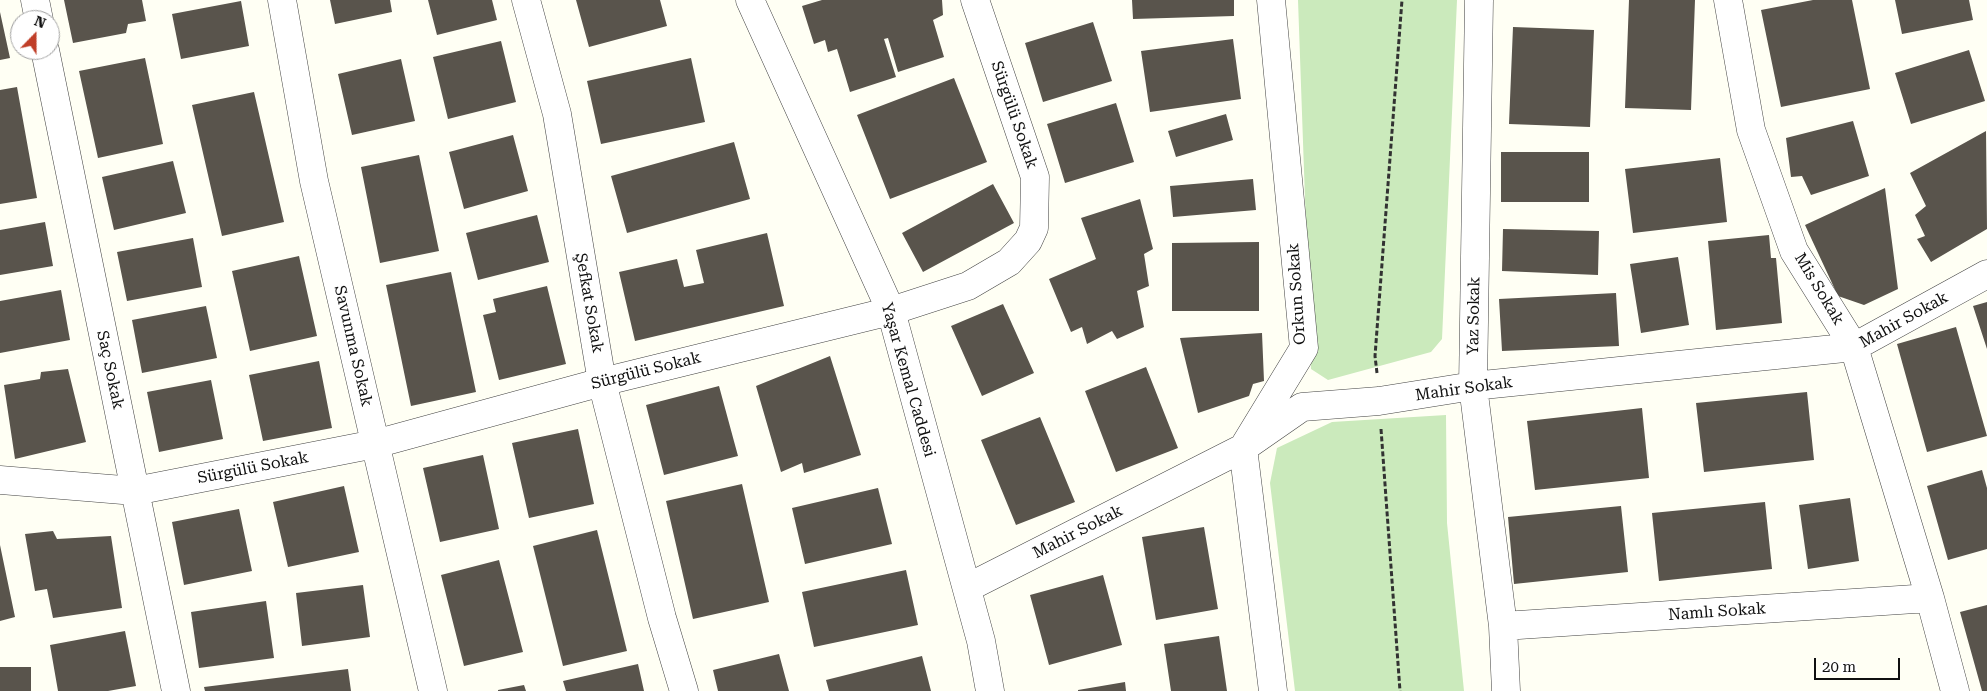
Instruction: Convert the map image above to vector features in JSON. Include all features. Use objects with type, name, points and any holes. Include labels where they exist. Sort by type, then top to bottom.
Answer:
[{"type":"street","name":"Savunma Sokak","points":[[282,0],[314,181],[433,691]]},
{"type":"street","name":"Şefkat Sokak","points":[[526,0],[557,114],[602,382],[662,618],[684,691]]},
{"type":"street","name":"Yaşar Kemal Caddesi","points":[[750,0],[891,311],[980,641],[990,691]]},
{"type":"street","name":"Sürgülü Sokak","points":[[0,480],[135,491],[376,444],[602,382],[891,311],[968,286],[1009,262],[1028,241],[1034,228],[1035,177],[976,0]]},
{"type":"street","name":"Orkun Sokak","points":[[1243,448],[1304,348],[1271,0]]},
{"type":"street","name":"Yaz Sokak","points":[[1478,0],[1474,386],[1503,626],[1506,691]]},
{"type":"street","name":"Mis Sokak","points":[[1728,0],[1751,130],[1794,251],[1854,347],[1930,598],[1954,691]]},
{"type":"street","name":"Saç Sokak","points":[[47,60],[176,691]]},
{"type":"street","name":"Mahir Sokak","points":[[966,588],[1243,448],[1302,407],[1379,401],[1474,386],[1854,347],[1987,274]]},
{"type":"street","points":[[1243,448],[1273,691]]},
{"type":"street","name":"Namlı Sokak","points":[[1503,626],[1930,598]]},
{"type":"path","points":[[1400,691],[1375,356],[1402,0]]},
{"type":"green space","points":[[1298,0],[1457,0],[1442,339],[1431,352],[1328,380],[1311,369]]},
{"type":"green space","points":[[1446,415],[1447,523],[1464,691],[1295,691],[1270,483],[1277,448],[1332,422]]},
{"type":"building","points":[[64,0],[142,0],[146,21],[128,24],[126,33],[73,43]]},
{"type":"building","points":[[330,0],[390,0],[392,12],[335,24]]},
{"type":"building","points":[[428,0],[492,0],[497,20],[437,35]]},
{"type":"building","points":[[576,0],[660,0],[667,26],[589,47]]},
{"type":"building","points":[[822,0],[942,0],[943,15],[933,20],[944,57],[898,72],[888,38],[884,39],[896,77],[850,92],[837,49],[828,52],[825,40],[814,44],[802,6]]},
{"type":"building","points":[[1132,0],[1234,0],[1234,16],[1133,19]]},
{"type":"building","points":[[1629,0],[1695,0],[1691,110],[1625,108]]},
{"type":"building","points":[[1813,0],[1852,0],[1870,89],[1781,107],[1761,10]]},
{"type":"building","points":[[1895,0],[1969,0],[1973,20],[1902,34]]},
{"type":"building","points":[[241,1],[249,46],[181,59],[172,14]]},
{"type":"building","points":[[0,12],[10,58],[0,60]]},
{"type":"building","points":[[1093,22],[1112,81],[1043,102],[1025,43]]},
{"type":"building","points":[[1513,27],[1594,30],[1590,127],[1509,124]]},
{"type":"building","points":[[1233,39],[1241,99],[1150,112],[1141,51]]},
{"type":"building","points":[[501,41],[516,102],[448,119],[433,57]]},
{"type":"building","points":[[1969,50],[1985,101],[1911,124],[1895,73]]},
{"type":"building","points":[[145,58],[163,144],[98,158],[79,71]]},
{"type":"building","points":[[691,58],[705,122],[601,144],[587,81]]},
{"type":"building","points":[[401,59],[415,121],[352,135],[338,74]]},
{"type":"building","points":[[954,78],[987,162],[890,199],[857,115]]},
{"type":"building","points":[[17,87],[37,198],[0,204],[0,90]]},
{"type":"building","points":[[254,92],[284,222],[222,236],[192,105]]},
{"type":"building","points":[[1116,103],[1134,162],[1065,183],[1047,124]]},
{"type":"building","points":[[1226,114],[1233,140],[1176,157],[1168,131]]},
{"type":"building","points":[[1853,121],[1869,176],[1811,195],[1802,176],[1791,177],[1786,138]]},
{"type":"building","points":[[1986,131],[1987,229],[1931,262],[1917,239],[1925,236],[1915,215],[1926,206],[1910,173]]},
{"type":"building","points":[[513,135],[528,191],[464,209],[449,152]]},
{"type":"building","points":[[734,142],[750,199],[627,233],[611,176]]},
{"type":"building","points":[[1501,152],[1589,152],[1589,202],[1501,202]]},
{"type":"building","points":[[419,155],[439,251],[380,263],[361,167]]},
{"type":"building","points":[[1720,158],[1727,222],[1633,233],[1625,169]]},
{"type":"building","points":[[173,161],[186,213],[114,230],[102,177]]},
{"type":"building","points":[[1253,179],[1256,210],[1173,217],[1170,186]]},
{"type":"building","points":[[993,184],[1014,223],[923,272],[902,233]]},
{"type":"building","points":[[1885,188],[1898,289],[1864,305],[1838,296],[1805,225]]},
{"type":"building","points":[[1140,199],[1153,249],[1144,254],[1149,286],[1137,291],[1144,327],[1117,339],[1112,331],[1087,344],[1082,327],[1071,332],[1049,279],[1096,259],[1081,218]]},
{"type":"building","points":[[537,215],[549,262],[478,280],[466,233]]},
{"type":"building","points":[[45,222],[53,266],[0,275],[0,230]]},
{"type":"building","points":[[1503,229],[1599,231],[1598,275],[1502,271]]},
{"type":"building","points":[[767,233],[784,306],[635,341],[619,272],[677,259],[684,287],[704,283],[696,250]]},
{"type":"building","points":[[1769,235],[1771,258],[1776,258],[1782,323],[1716,330],[1708,241]]},
{"type":"building","points":[[193,238],[202,287],[127,301],[117,252]]},
{"type":"building","points":[[1259,242],[1259,311],[1172,311],[1172,243]]},
{"type":"building","points":[[299,256],[317,336],[250,351],[232,271]]},
{"type":"building","points":[[1678,257],[1689,325],[1641,333],[1630,264]]},
{"type":"building","points":[[451,272],[476,392],[411,406],[386,285]]},
{"type":"building","points":[[547,286],[566,364],[499,380],[483,315],[496,312],[493,299]]},
{"type":"building","points":[[61,290],[70,340],[0,353],[0,301]]},
{"type":"building","points":[[1616,293],[1619,346],[1502,351],[1499,299]]},
{"type":"building","points":[[1987,302],[1987,349],[1973,306]]},
{"type":"building","points":[[1003,304],[1034,373],[982,396],[951,326]]},
{"type":"building","points":[[206,306],[217,358],[142,373],[132,320]]},
{"type":"building","points":[[1956,327],[1987,436],[1927,452],[1897,344]]},
{"type":"building","points":[[1262,333],[1264,381],[1253,384],[1249,396],[1198,413],[1180,338]]},
{"type":"building","points":[[830,356],[861,455],[804,473],[802,463],[781,472],[756,386]]},
{"type":"building","points":[[319,361],[332,428],[263,441],[249,375]]},
{"type":"building","points":[[1146,367],[1178,448],[1116,472],[1085,391]]},
{"type":"building","points":[[68,369],[86,442],[15,459],[4,385],[40,379],[41,372]]},
{"type":"building","points":[[211,380],[223,439],[159,452],[147,392]]},
{"type":"building","points":[[719,386],[738,456],[664,475],[646,405]]},
{"type":"building","points":[[1807,392],[1814,460],[1704,472],[1696,403]]},
{"type":"building","points":[[1642,408],[1649,478],[1535,490],[1527,421]]},
{"type":"building","points":[[1040,417],[1075,502],[1016,525],[981,440]]},
{"type":"building","points":[[578,429],[594,504],[529,518],[512,443]]},
{"type":"building","points":[[483,455],[499,529],[440,542],[423,468]]},
{"type":"building","points":[[1982,470],[1987,488],[1987,549],[1948,560],[1927,486]]},
{"type":"building","points":[[742,484],[769,602],[693,619],[666,501]]},
{"type":"building","points":[[344,486],[359,552],[288,567],[273,502]]},
{"type":"building","points":[[878,488],[892,544],[805,564],[792,508]]},
{"type":"building","points":[[1850,498],[1859,561],[1808,569],[1799,505]]},
{"type":"building","points":[[1765,502],[1772,569],[1659,581],[1652,513]]},
{"type":"building","points":[[1621,506],[1628,572],[1514,584],[1508,517]]},
{"type":"building","points":[[239,509],[252,571],[184,585],[172,522]]},
{"type":"building","points":[[1204,527],[1218,609],[1156,620],[1142,537]]},
{"type":"building","points":[[597,530],[627,651],[563,666],[533,546]]},
{"type":"building","points":[[53,531],[57,539],[111,536],[122,608],[53,618],[47,589],[35,591],[25,534]]},
{"type":"building","points":[[0,545],[15,617],[0,621]]},
{"type":"building","points":[[499,560],[523,652],[464,666],[441,575]]},
{"type":"building","points":[[906,570],[918,625],[814,647],[802,592]]},
{"type":"building","points":[[1103,575],[1122,645],[1049,665],[1030,595]]},
{"type":"building","points":[[363,585],[370,637],[302,646],[296,593]]},
{"type":"building","points":[[266,601],[274,658],[199,668],[191,612]]},
{"type":"building","points":[[1987,605],[1987,691],[1982,691],[1960,612]]},
{"type":"building","points":[[125,631],[136,686],[108,691],[58,691],[50,645]]},
{"type":"building","points":[[1219,636],[1227,691],[1171,691],[1164,644]]},
{"type":"building","points":[[779,654],[789,691],[718,691],[713,670]]},
{"type":"building","points":[[922,656],[931,691],[829,691],[826,680]]},
{"type":"building","points":[[638,664],[644,691],[566,691],[563,681]]},
{"type":"building","points":[[0,667],[31,667],[31,691],[0,691]]},
{"type":"building","points":[[348,669],[351,691],[205,691],[204,687]]},
{"type":"building","points":[[1125,682],[1126,691],[1078,691],[1078,690]]},
{"type":"building","points":[[524,685],[526,691],[498,691],[498,690]]}]
